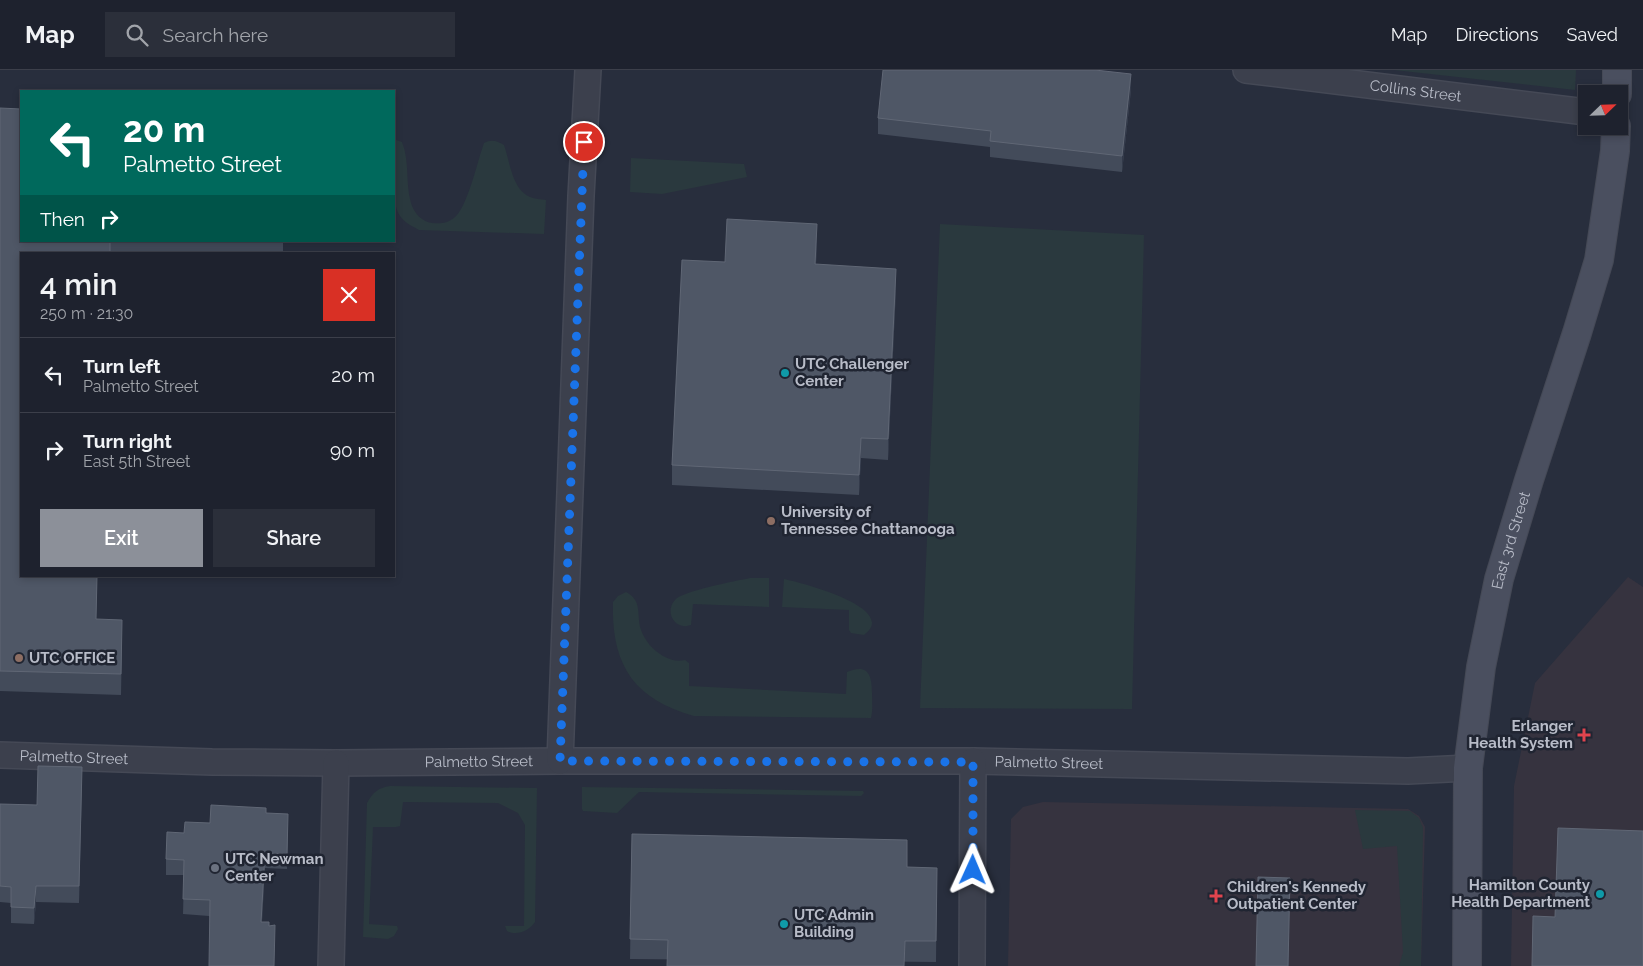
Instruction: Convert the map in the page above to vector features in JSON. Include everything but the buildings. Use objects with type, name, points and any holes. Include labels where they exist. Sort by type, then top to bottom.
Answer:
[{"type":"main road","points":[[1617,85],[1618,70]]},
{"type":"main road","name":"East 3rd Street","points":[[1467,966],[1468,768],[1481,667],[1499,578],[1599,260],[1616,135]]},
{"type":"street","points":[[560,761],[581,196],[588,70]]},
{"type":"street","name":"Collins Street","points":[[1246,70],[1578,111]]},
{"type":"street","name":"Palmetto Street","points":[[0,755],[164,761],[336,763],[560,761],[973,762],[1408,771],[1468,768]]},
{"type":"street","points":[[972,966],[973,762]]},
{"type":"street","points":[[331,966],[336,763]]},
{"type":"shaded area","points":[[1394,70],[1576,70],[1575,90]]},
{"type":"shaded area","points":[[396,140],[402,142],[404,150],[412,207],[422,219],[428,222],[444,223],[459,213],[468,195],[484,143],[490,141],[499,142],[504,145],[512,174],[519,188],[530,197],[546,200],[544,234],[419,230],[404,221],[397,210],[395,201]]},
{"type":"shaded area","points":[[631,158],[744,164],[747,177],[662,194],[630,192]]},
{"type":"shaded area","points":[[940,224],[1144,235],[1132,709],[920,708]]},
{"type":"shaded area","name":"Erlanger Health System","points":[[1628,577],[1643,587],[1643,966],[1511,966],[1514,786],[1535,683]]},
{"type":"shaded area","points":[[750,578],[769,578],[769,607],[693,604],[691,625],[685,626],[676,623],[671,615],[672,605],[675,600],[688,593]]},
{"type":"shaded area","points":[[784,579],[808,585],[844,598],[859,606],[869,615],[872,625],[864,635],[851,633],[849,630],[849,610],[782,607]]},
{"type":"shaded area","points":[[626,592],[635,599],[641,630],[650,645],[671,660],[685,660],[689,663],[689,686],[846,694],[847,672],[860,669],[867,672],[870,676],[872,687],[871,718],[694,716],[655,700],[641,689],[630,676],[616,644],[613,624],[613,602],[618,596]]},
{"type":"shaded area","points":[[390,786],[537,788],[535,922],[526,930],[515,933],[507,931],[505,926],[524,926],[525,825],[518,813],[498,803],[403,802],[400,826],[373,827],[369,924],[397,926],[398,929],[394,936],[388,939],[363,937],[367,803],[376,791]]},
{"type":"shaded area","points":[[582,787],[863,791],[864,793],[861,796],[639,792],[617,813],[583,811]]},
{"type":"shaded area","name":"Children's Kennedy Outpatient Center","points":[[1043,802],[1408,809],[1419,816],[1425,827],[1421,966],[1008,966],[1011,819],[1023,807]]},
{"type":"shaded area","points":[[1355,810],[1410,811],[1419,818],[1423,828],[1421,966],[1399,966],[1403,952],[1397,846],[1363,849]]},
{"type":"place","name":"UTC Challenger Center","points":[[785,373]]},
{"type":"place","name":"University of Tennessee Chattanooga","points":[[771,521]]},
{"type":"place","name":"UTC OFFICE","points":[[19,658]]},
{"type":"place","name":"Erlanger Health System","points":[[1584,735]]},
{"type":"place","name":"UTC Newman Center","points":[[215,868]]},
{"type":"place","name":"Hamilton County Health Department","points":[[1600,894]]},
{"type":"place","name":"Children's Kennedy Outpatient Center","points":[[1216,896]]},
{"type":"place","name":"UTC Admin Building","points":[[784,924]]},
{"type":"route","points":[[584,142],[560,761],[973,762],[973,870]]}]
